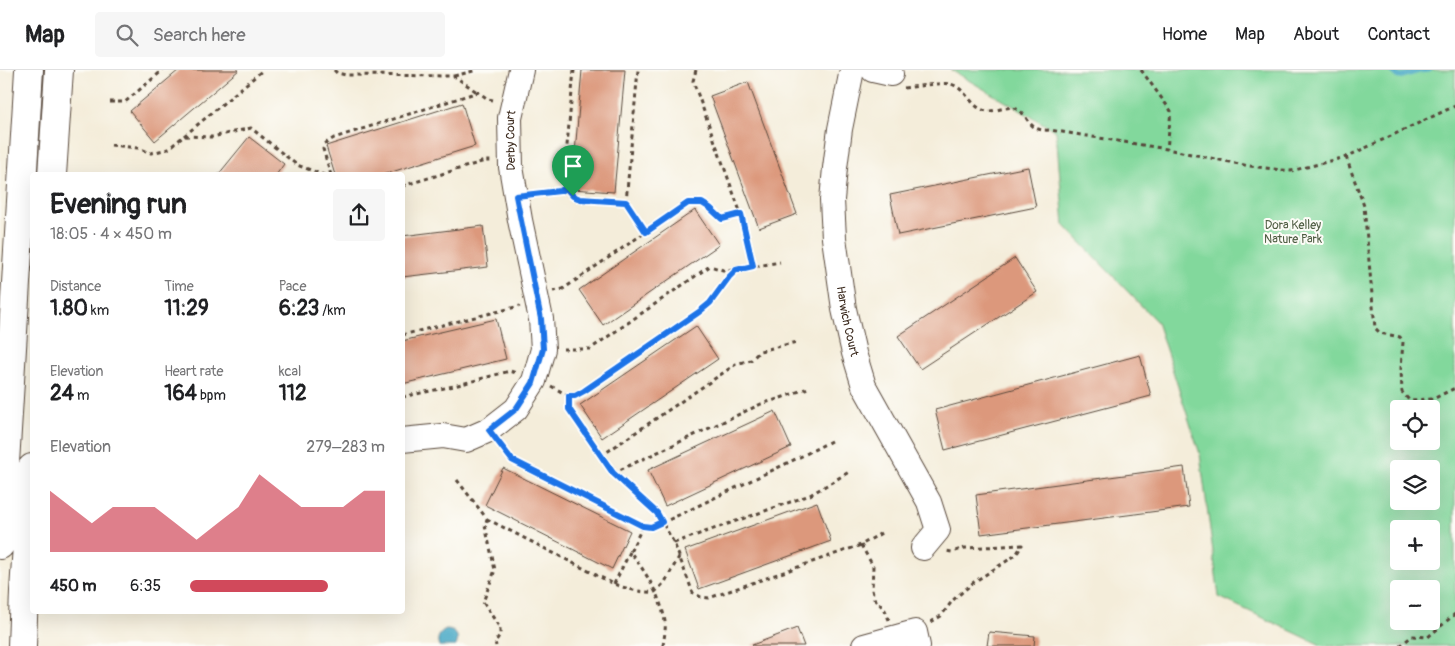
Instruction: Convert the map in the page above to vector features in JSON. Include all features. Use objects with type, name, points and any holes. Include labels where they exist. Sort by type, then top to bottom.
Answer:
[{"type":"main road","points":[[0,545],[29,70]]},
{"type":"main road","points":[[52,172],[59,70]]},
{"type":"main road","points":[[22,646],[30,499]]},
{"type":"street","name":"Derby Court","points":[[405,440],[443,436],[466,440],[489,430],[516,409],[535,379],[543,349],[541,319],[510,166],[510,118],[521,70]]},
{"type":"street","name":"Harwich Court","points":[[852,70],[840,130],[832,200],[839,280],[854,353],[864,386],[929,502],[938,530],[923,548]]},
{"type":"street","points":[[864,646],[909,638]]},
{"type":"path","points":[[110,102],[125,102],[163,70]]},
{"type":"path","points":[[111,145],[138,148],[151,153],[168,149],[263,70]]},
{"type":"path","points":[[334,70],[337,73],[346,75],[454,76],[477,70]]},
{"type":"path","points":[[574,70],[564,178],[566,188],[573,196],[580,199],[626,202]]},
{"type":"path","points":[[638,70],[626,202],[646,232]]},
{"type":"path","points":[[696,70],[693,81],[741,214],[753,266]]},
{"type":"path","points":[[1141,70],[1171,111],[1167,149]]},
{"type":"path","points":[[882,72],[896,89],[950,84],[958,88],[978,107],[986,111],[1013,108],[1022,112],[1032,126],[1040,131],[1050,130],[1167,149],[1249,166],[1291,171],[1346,157],[1455,106]]},
{"type":"path","points":[[454,76],[488,99],[513,105]]},
{"type":"path","points":[[330,172],[323,149],[326,143],[334,138],[478,92]]},
{"type":"path","points":[[184,136],[212,137],[251,128],[297,165],[316,172]]},
{"type":"path","points":[[1346,157],[1364,206],[1375,328],[1380,333],[1400,337],[1403,342],[1400,368],[1402,392],[1409,400],[1433,399],[1455,388]]},
{"type":"path","points":[[405,185],[485,161],[511,159]]},
{"type":"path","points":[[516,196],[560,191],[566,188]]},
{"type":"path","points":[[405,335],[536,299],[562,289],[688,203],[702,203],[722,219],[741,214]]},
{"type":"path","points":[[543,349],[590,349],[710,266],[723,270],[736,270],[780,262]]},
{"type":"path","points":[[405,397],[510,371],[535,379],[569,396],[575,396],[699,312],[710,303],[736,270]]},
{"type":"path","points":[[601,456],[736,364],[751,360],[760,351],[797,342]]},
{"type":"path","points":[[613,473],[761,404],[778,400],[808,388]]},
{"type":"path","points":[[569,396],[569,409],[613,473],[657,513],[674,543],[693,592],[702,597],[709,598],[861,545],[883,532]]},
{"type":"path","points":[[489,430],[512,460],[643,526],[651,527],[831,441]]},
{"type":"path","points":[[674,543],[810,495],[849,472]]},
{"type":"path","points":[[457,480],[487,519],[614,584],[644,593],[655,592],[665,582],[679,557]]},
{"type":"path","points":[[487,519],[484,525],[495,570],[483,602],[500,628],[500,635],[495,642],[496,646]]},
{"type":"path","points":[[614,584],[643,526]]},
{"type":"path","points":[[861,545],[873,566],[872,590],[874,598],[909,638],[940,616],[953,600],[974,582],[1016,555],[1022,545],[965,548],[952,552]]},
{"type":"path","points":[[630,552],[641,565],[661,607],[665,623],[663,646]]},
{"type":"path","points":[[1400,646],[1412,636],[1428,637],[1455,614]]},
{"type":"green space","name":"Dora Kelley Nature Park","points":[[951,70],[1455,70],[1455,646],[1323,646],[1219,597],[1200,454],[1157,322],[1064,225],[1056,131]]},
{"type":"water","points":[[446,630],[455,633],[458,640],[456,646],[439,646],[439,636]]},
{"type":"building","points":[[179,70],[239,70],[155,141],[130,111]]},
{"type":"building","points":[[582,70],[625,70],[614,192],[572,189]]},
{"type":"building","points":[[748,82],[797,214],[759,228],[710,96]]},
{"type":"building","points":[[462,103],[475,146],[392,172],[334,172],[326,146]]},
{"type":"building","points":[[249,137],[284,164],[278,172],[220,172]]},
{"type":"building","points":[[1028,167],[1036,207],[898,235],[890,195]]},
{"type":"building","points":[[695,210],[719,245],[603,325],[579,290]]},
{"type":"building","points":[[483,226],[488,267],[405,277],[405,236]]},
{"type":"building","points":[[1015,258],[1037,292],[920,369],[898,336]]},
{"type":"building","points":[[496,319],[506,359],[405,383],[405,340]]},
{"type":"building","points":[[696,326],[718,359],[602,438],[580,405]]},
{"type":"building","points":[[1140,355],[1151,396],[945,450],[935,410]]},
{"type":"building","points":[[775,411],[791,447],[665,506],[648,470]]},
{"type":"building","points":[[1184,467],[1189,507],[981,534],[976,495]]},
{"type":"building","points":[[503,468],[630,531],[612,569],[485,505]]},
{"type":"building","points":[[817,502],[831,541],[699,589],[685,550]]},
{"type":"building","points":[[797,628],[804,646],[752,645]]},
{"type":"building","points":[[989,632],[1035,636],[1034,646],[987,646]]},
{"type":"waterway","points":[[1391,70],[1399,77],[1429,70]]},
{"type":"route","points":[[566,188],[573,196],[580,199],[626,202],[646,232],[688,203],[702,203],[722,219],[741,214],[753,266],[736,270],[710,303],[699,312],[584,391],[575,396],[569,396],[569,409],[613,473],[657,513],[662,522],[651,527],[643,526],[512,460],[489,430],[516,409],[533,383],[543,349],[541,319],[516,196],[560,191],[566,188]]}]
